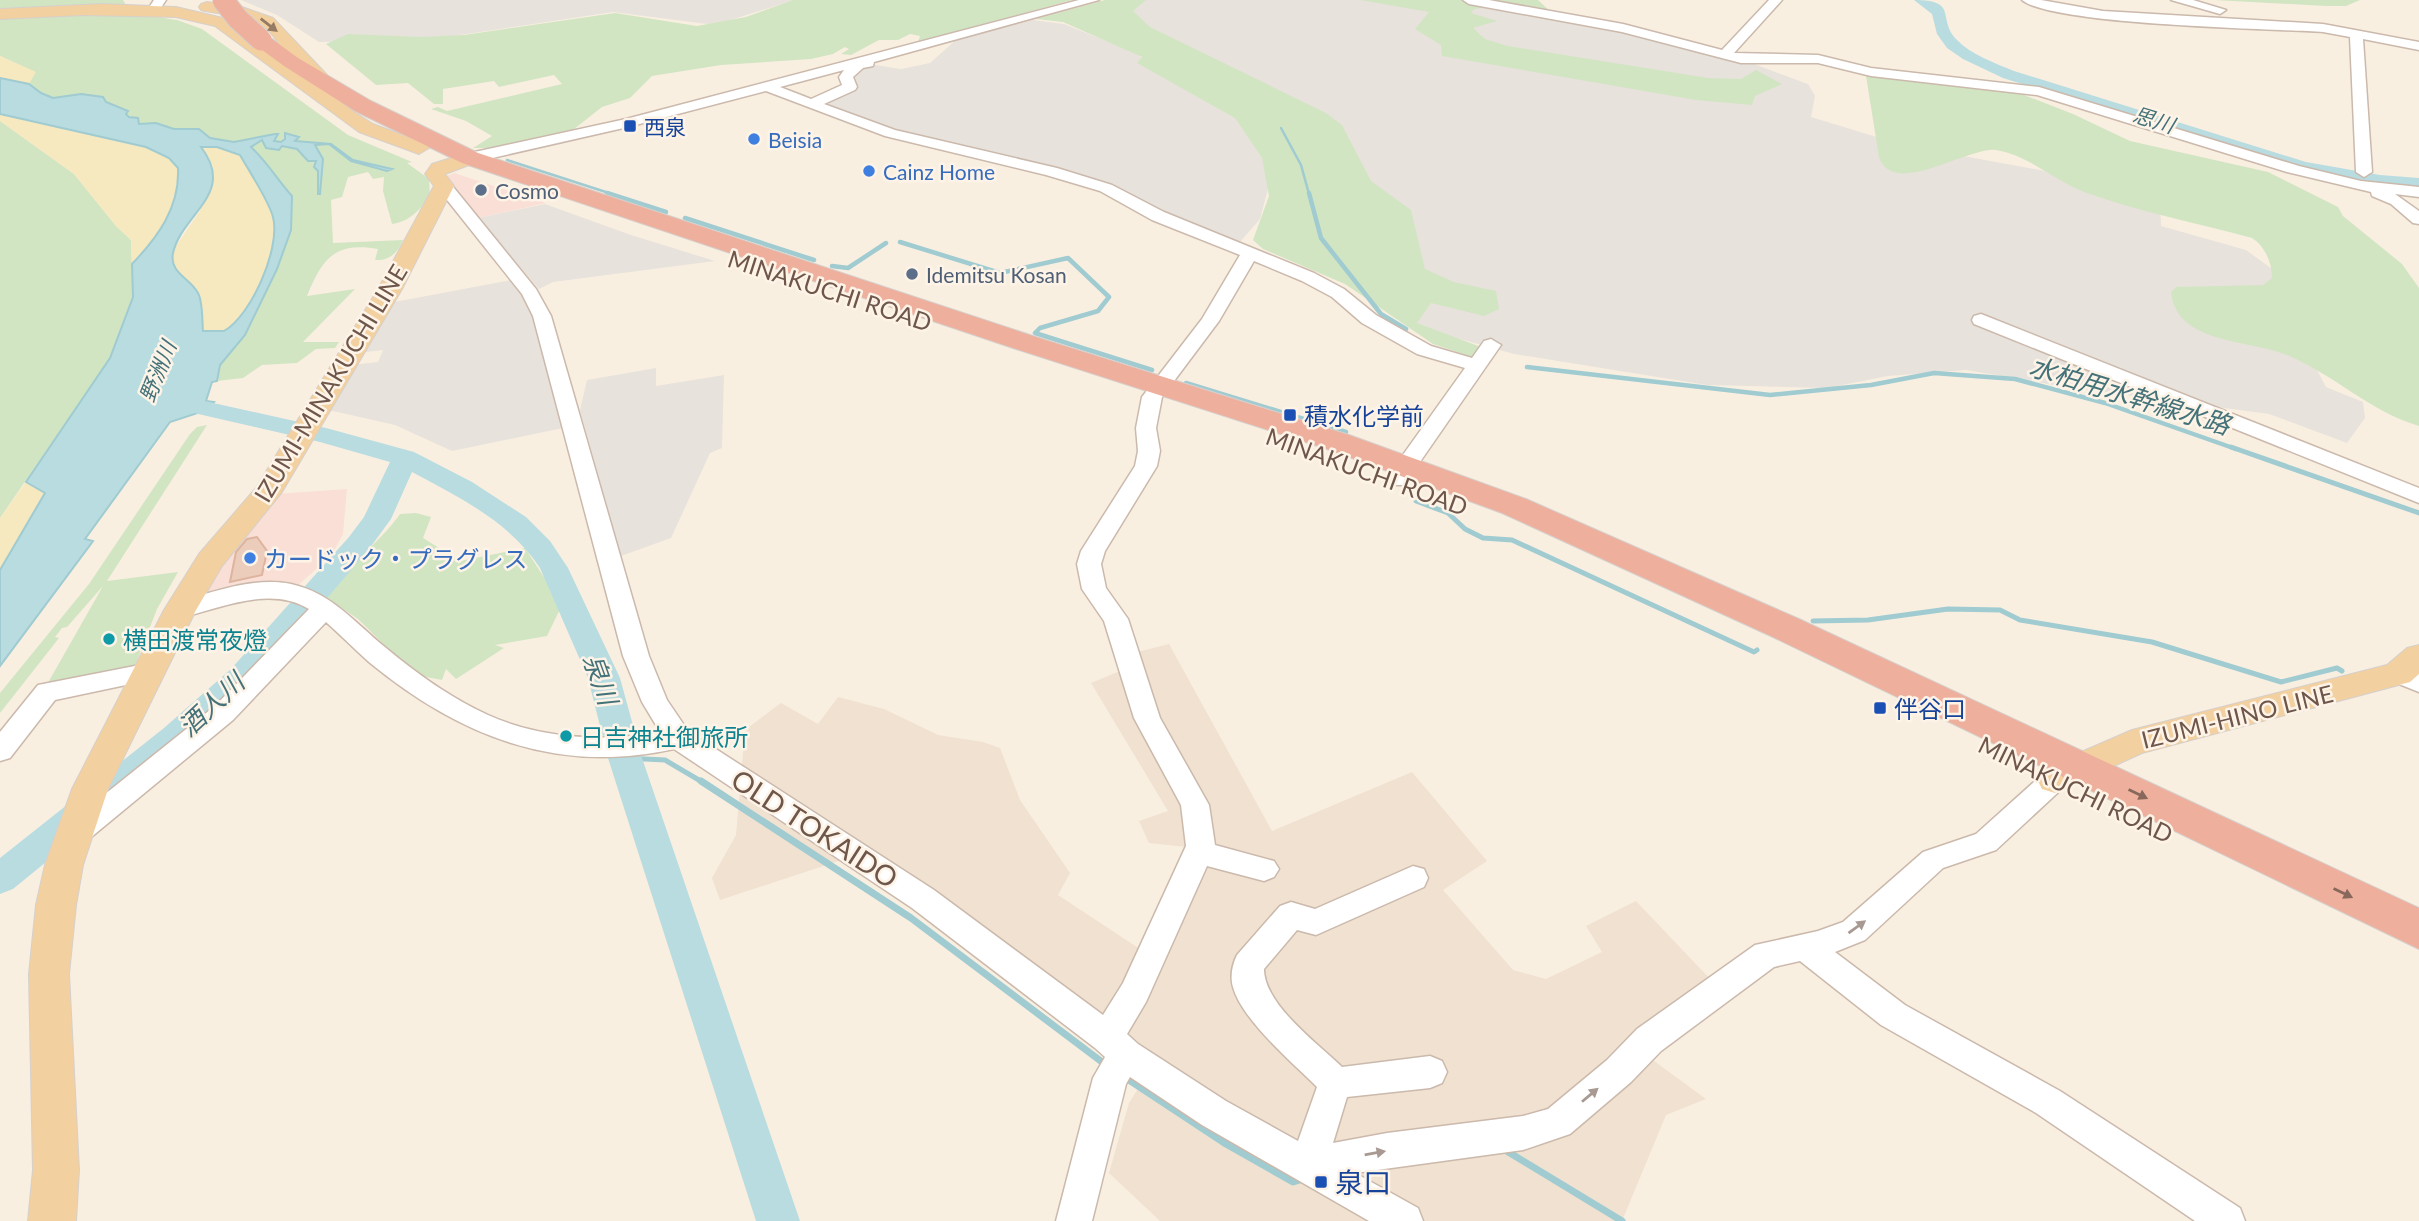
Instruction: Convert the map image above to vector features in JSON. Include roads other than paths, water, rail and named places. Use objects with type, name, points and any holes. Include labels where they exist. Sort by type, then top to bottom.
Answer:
[{"type":"highway","name":"MINAKUCHI ROAD","points":[[223,0],[238,19],[261,40],[291,62],[413,132],[455,169]]},
{"type":"highway","name":"MINAKUCHI ROAD","points":[[291,62],[291,66],[337,100],[455,169],[1156,391],[1401,473],[1488,515],[1643,581],[2419,929]]},
{"type":"highway","name":"MINAKUCHI ROAD","points":[[2069,774],[2419,954]]},
{"type":"main road","points":[[0,14],[165,4],[216,7],[262,18],[273,26],[298,58],[323,80]]},
{"type":"main road","points":[[83,10],[165,4],[220,22],[350,118],[366,128],[419,148]]},
{"type":"main road","name":"IZUMI-MINAKUCHI LINE","points":[[52,1221],[56,1170],[48,974],[57,905],[75,831],[90,789],[180,610],[209,561],[258,505],[296,446],[390,289],[425,219],[455,169]]},
{"type":"main road","name":"IZUMI-HINO LINE","points":[[2069,774],[2132,743],[2412,671]]},
{"type":"street","points":[[180,610],[263,592],[288,592],[316,603],[405,676],[477,721],[500,730],[543,739],[597,745],[668,741],[636,656],[567,415],[542,316],[455,169],[1093,0]]},
{"type":"street","points":[[1469,0],[1623,28],[1741,59],[1818,60],[1871,72],[2039,91],[2247,156],[2419,192]]},
{"type":"street","points":[[1725,55],[1776,0]]},
{"type":"street","points":[[2028,0],[2059,9],[2092,13],[2257,23],[2356,33],[2419,46]]},
{"type":"street","points":[[2177,0],[2214,8],[2257,23]]},
{"type":"street","points":[[2356,33],[2363,179]]},
{"type":"street","points":[[934,58],[952,37]]},
{"type":"street","points":[[853,64],[874,62],[902,66]]},
{"type":"street","points":[[812,104],[850,88],[846,77],[853,64]]},
{"type":"street","points":[[766,85],[785,96],[890,133],[1095,184],[1158,216],[1308,277],[1338,293],[1369,319],[1424,350],[1477,366]]},
{"type":"street","points":[[2218,134],[2322,164],[2363,179],[2419,219]]},
{"type":"street","points":[[2363,179],[2419,176]]},
{"type":"street","points":[[1074,1221],[1135,992],[1201,846],[1195,804],[1147,718],[1116,619],[1094,589],[1090,576],[1093,551],[1146,466],[1149,451],[1146,428],[1156,391],[1210,321],[1250,253]]},
{"type":"street","points":[[1981,320],[2419,496]]},
{"type":"street","points":[[1401,473],[1491,345]]},
{"type":"street","points":[[75,831],[224,713],[316,603]]},
{"type":"street","points":[[0,751],[47,692],[150,672]]},
{"type":"street","name":"OLD TOKAIDO","points":[[668,741],[923,899],[1017,972],[1116,1058],[1405,1221]]},
{"type":"street","points":[[1335,1083],[1308,1165],[1387,1150],[1523,1133],[1558,1122],[1619,1071],[1649,1040],[1766,955],[1854,931],[1933,860],[1986,842],[2069,774]]},
{"type":"street","points":[[1198,852],[1264,869]]},
{"type":"street","points":[[1335,1083],[1267,1015],[1248,986],[1248,965],[1291,915],[1316,922],[1413,878]]},
{"type":"street","points":[[1804,946],[1893,1015],[2048,1102],[2227,1221]]},
{"type":"street","points":[[1335,1083],[1430,1072]]},
{"type":"water","name":"野洲川","points":[[0,78],[29,84],[53,98],[81,94],[103,97],[106,102],[128,111],[126,114],[129,117],[138,118],[139,124],[156,123],[174,129],[199,129],[210,138],[234,142],[278,134],[274,141],[281,142],[285,139],[285,133],[299,137],[295,141],[331,144],[353,160],[392,169],[387,171],[351,161],[329,144],[315,145],[323,159],[318,194],[318,171],[314,167],[316,161],[308,161],[297,149],[282,146],[279,150],[266,148],[262,140],[251,147],[292,196],[291,230],[277,269],[245,335],[220,365],[217,381],[212,382],[206,401],[214,402],[207,410],[170,422],[85,539],[93,541],[0,666],[0,570],[45,493],[26,482],[110,358],[133,297],[132,264],[166,220],[175,196],[178,168],[169,158],[146,147],[0,114]],"holes":[[[201,147],[217,147],[240,155],[273,217],[273,246],[262,280],[244,311],[224,331],[203,331],[200,297],[174,266],[173,253],[178,239],[210,191],[213,178],[211,163]]]},
{"type":"waterway","name":"思川","points":[[1921,0],[1939,12],[1945,34],[1953,45],[1987,66],[2008,75],[2303,167],[2380,181],[2419,184]]},
{"type":"waterway","name":"水柏用水幹線水路","points":[[1281,128],[1301,165],[1309,194]]},
{"type":"waterway","points":[[507,160],[612,194]]},
{"type":"waterway","points":[[607,193],[666,212]]},
{"type":"waterway","name":"水柏用水幹線水路","points":[[1309,193],[1321,238],[1381,314],[1406,329]]},
{"type":"waterway","points":[[685,218],[814,260]]},
{"type":"waterway","points":[[900,242],[1000,273],[1068,258],[1109,297],[1098,311],[1040,328],[1035,333],[1152,370]]},
{"type":"waterway","points":[[832,266],[848,268],[886,243]]},
{"type":"waterway","name":"水柏用水幹線水路","points":[[1527,367],[1770,395],[1871,385],[1934,373],[2015,379],[2105,403],[2236,449]]},
{"type":"waterway","points":[[1186,383],[1346,432]]},
{"type":"waterway","name":"泉川","points":[[168,400],[326,436],[405,458]]},
{"type":"waterway","name":"水柏用水幹線水路","points":[[2231,447],[2419,513]]},
{"type":"waterway","name":"酒人川","points":[[0,879],[176,737],[242,677],[377,519],[405,458]]},
{"type":"waterway","name":"泉川","points":[[405,458],[463,488],[516,523],[540,547],[554,568],[604,678],[625,758],[778,1221]]},
{"type":"waterway","points":[[1416,501],[1448,513],[1465,529],[1483,538],[1512,540],[1754,652],[1757,650]]},
{"type":"waterway","points":[[1813,621],[1868,620],[1948,609],[2000,610],[2020,620],[2152,642],[2281,682],[2337,668],[2342,671]]},
{"type":"waterway","points":[[625,758],[665,760],[704,783]]},
{"type":"waterway","points":[[701,781],[911,918],[1106,1065]]},
{"type":"waterway","points":[[1123,1076],[1226,1144],[1293,1182],[1303,1179]]},
{"type":"waterway","points":[[1505,1150],[1622,1221]]},
{"type":"place","name":"西泉","points":[[630,126]]},
{"type":"place","name":"Beisia","points":[[754,139]]},
{"type":"place","name":"Cainz Home","points":[[869,171]]},
{"type":"place","name":"Cosmo","points":[[481,190]]},
{"type":"place","name":"Idemitsu Kosan","points":[[912,274]]},
{"type":"place","name":"積水化学前","points":[[1290,415]]},
{"type":"place","name":"カードック・プラグレス","points":[[250,558]]},
{"type":"place","name":"横田渡常夜燈","points":[[109,639]]},
{"type":"place","name":"伴谷口","points":[[1880,708]]},
{"type":"place","name":"日吉神社御旅所","points":[[566,736]]},
{"type":"place","name":"泉口","points":[[1321,1182]]}]
